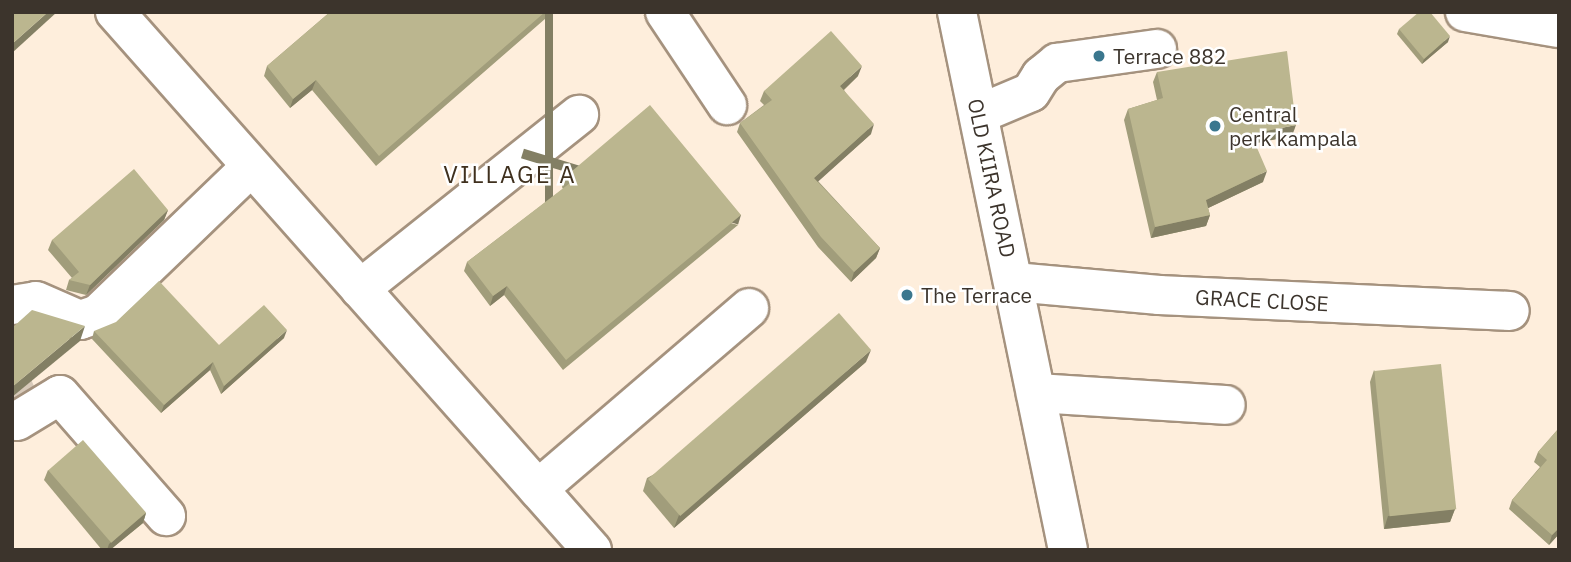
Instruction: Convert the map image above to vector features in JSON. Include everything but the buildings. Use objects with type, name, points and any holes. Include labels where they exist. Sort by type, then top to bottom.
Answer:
[{"type":"street","points":[[115,12],[593,550]]},
{"type":"street","points":[[665,12],[727,104]]},
{"type":"street","name":"OLD KIIRA ROAD","points":[[957,12],[1068,550]]},
{"type":"street","points":[[1465,12],[1559,28]]},
{"type":"street","points":[[979,114],[1031,92],[1041,76],[1057,63],[1157,49]]},
{"type":"street","points":[[360,289],[579,115]]},
{"type":"street","points":[[12,305],[36,300],[80,320],[98,314],[251,167]]},
{"type":"street","name":"GRACE CLOSE","points":[[1014,282],[1159,295],[1510,311]]},
{"type":"street","points":[[538,489],[750,308]]},
{"type":"street","points":[[1036,393],[1226,405]]},
{"type":"street","points":[[16,418],[60,395],[166,516]]},
{"type":"tunnel","points":[[12,383],[18,397]]},
{"type":"place","name":"Terrace 882","points":[[1099,56]]},
{"type":"place","name":"Central perk kampala","points":[[1215,126]]},
{"type":"place","name":"The Terrace","points":[[907,295]]},
{"type":"district","name":"VILLAGE A","points":[[510,175]]}]
